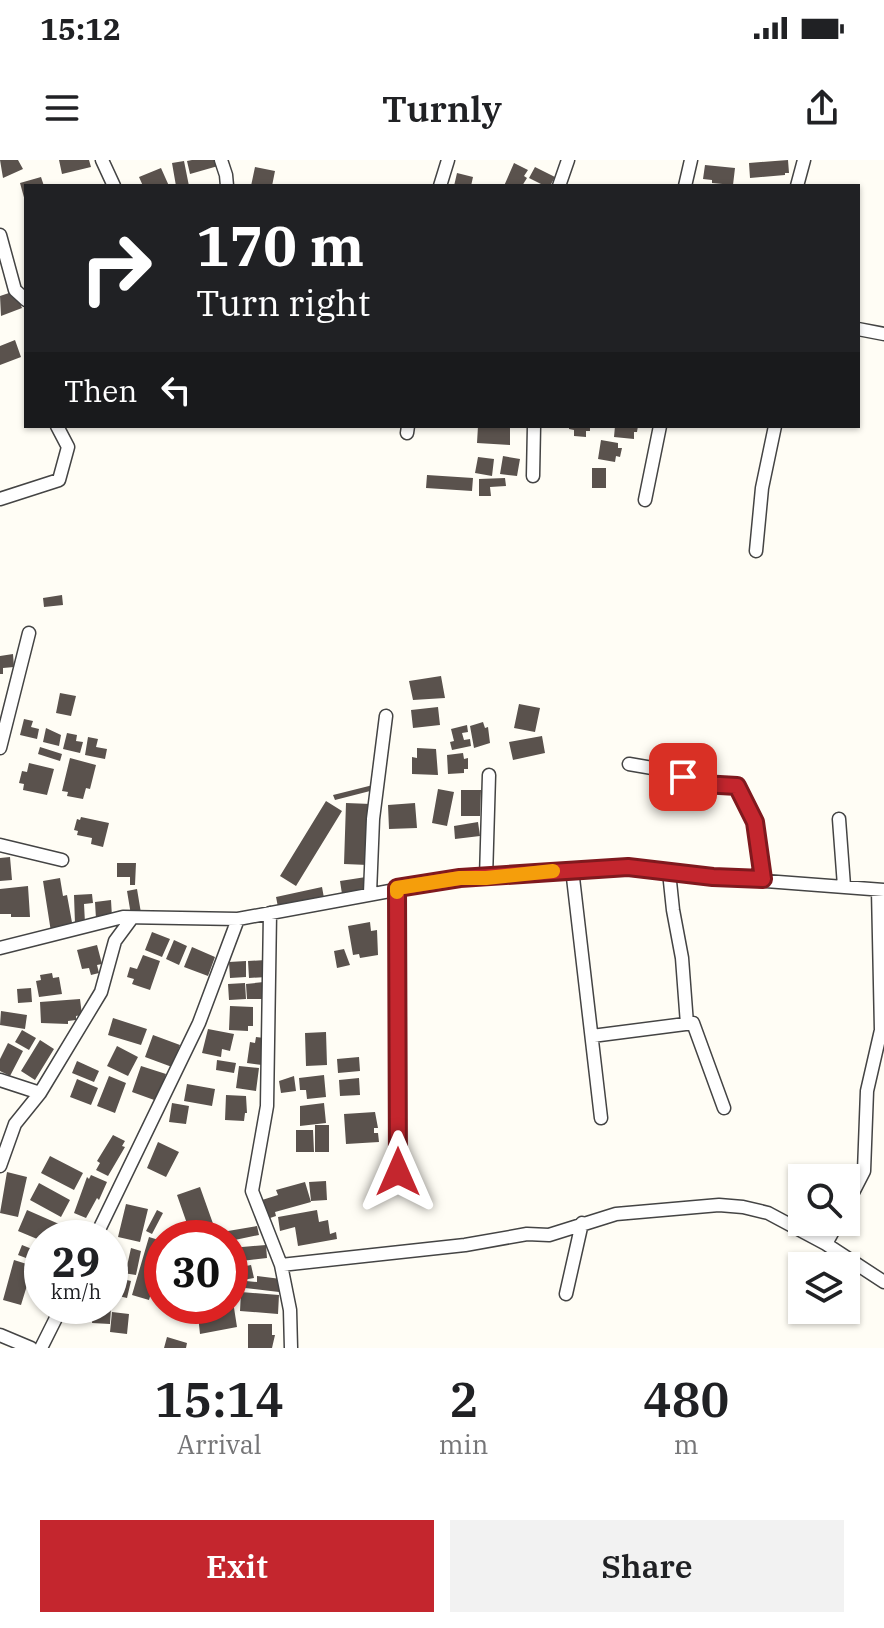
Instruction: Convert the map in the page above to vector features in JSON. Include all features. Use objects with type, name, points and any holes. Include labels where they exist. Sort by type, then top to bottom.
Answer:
[{"type":"street","points":[[102,160],[113,184]]},
{"type":"street","points":[[221,160],[227,184]]},
{"type":"street","points":[[441,184],[448,160]]},
{"type":"street","points":[[560,184],[568,160]]},
{"type":"street","points":[[685,184],[691,160]]},
{"type":"street","points":[[798,184],[804,160]]},
{"type":"street","points":[[0,235],[15,290],[24,298]]},
{"type":"street","points":[[860,329],[884,334]]},
{"type":"street","points":[[0,499],[59,480],[68,447],[58,428]]},
{"type":"street","points":[[533,476],[534,428]]},
{"type":"street","points":[[645,500],[660,428]]},
{"type":"street","points":[[756,551],[762,488],[775,428]]},
{"type":"street","points":[[0,748],[29,633]]},
{"type":"street","points":[[0,686],[16,686]]},
{"type":"street","points":[[370,893],[373,819],[386,716]]},
{"type":"street","points":[[629,764],[664,770],[702,784],[737,786],[755,822],[763,879]]},
{"type":"street","points":[[486,878],[489,775]]},
{"type":"street","points":[[839,819],[844,886]]},
{"type":"street","points":[[0,845],[62,860]]},
{"type":"street","points":[[0,948],[113,920],[238,919],[460,878],[572,869],[628,867],[881,890],[881,1030],[867,1091],[864,1171],[860,1179]]},
{"type":"street","points":[[572,869],[601,1118]]},
{"type":"street","points":[[669,872],[682,958],[687,1024]]},
{"type":"street","points":[[397,888],[398,1172]]},
{"type":"street","points":[[270,913],[267,1106],[252,1191],[281,1265],[290,1310],[291,1348]]},
{"type":"street","points":[[115,941],[132,918]]},
{"type":"street","points":[[104,1220],[199,1023],[238,919]]},
{"type":"street","points":[[0,1166],[15,1124],[40,1093],[101,992],[115,941],[113,920]]},
{"type":"street","points":[[592,1036],[693,1023],[724,1108]]},
{"type":"street","points":[[0,1080],[40,1093]]},
{"type":"street","points":[[281,1265],[465,1245],[527,1234],[549,1235],[616,1214],[731,1206],[768,1213],[826,1244],[884,1282]]},
{"type":"street","points":[[566,1294],[582,1223]]},
{"type":"street","points":[[826,1244],[830,1236]]},
{"type":"street","points":[[41,1348],[53,1324]]},
{"type":"street","points":[[0,1335],[31,1348]]},
{"type":"building","points":[[0,160],[18,160],[23,169],[3,178]]},
{"type":"building","points":[[59,160],[89,160],[91,167],[62,174]]},
{"type":"building","points":[[217,160],[218,166],[190,174],[187,161]]},
{"type":"building","points":[[788,160],[789,173],[785,175],[750,178],[749,163]]},
{"type":"building","points":[[184,161],[189,184],[176,184],[172,163]]},
{"type":"building","points":[[514,163],[528,170],[523,184],[505,184]]},
{"type":"building","points":[[705,165],[735,168],[733,184],[712,183],[712,180],[703,179]]},
{"type":"building","points":[[255,167],[275,171],[272,184],[251,184]]},
{"type":"building","points":[[535,167],[555,177],[551,184],[541,184],[529,178]]},
{"type":"building","points":[[161,168],[168,184],[142,184],[139,177]]},
{"type":"building","points":[[457,173],[473,177],[471,184],[454,184]]},
{"type":"building","points":[[41,177],[43,184],[24,184],[24,197],[20,183]]},
{"type":"building","points":[[15,291],[22,308],[1,316],[0,296]]},
{"type":"building","points":[[15,340],[21,357],[0,365],[0,346]]},
{"type":"building","points":[[478,428],[510,428],[510,445],[477,443]]},
{"type":"building","points":[[590,428],[590,431],[586,431],[586,437],[574,436],[574,430],[569,429]]},
{"type":"building","points":[[615,428],[638,428],[634,439],[614,437]]},
{"type":"building","points":[[601,440],[618,443],[618,448],[622,448],[615,462],[598,459]]},
{"type":"building","points":[[503,456],[520,459],[517,476],[500,474]]},
{"type":"building","points":[[478,457],[494,459],[492,476],[475,473]]},
{"type":"building","points":[[592,468],[606,468],[606,488],[592,488]]},
{"type":"building","points":[[427,475],[473,478],[472,491],[426,488]]},
{"type":"building","points":[[505,478],[506,486],[490,487],[491,496],[479,496],[479,479]]},
{"type":"building","points":[[62,595],[63,605],[44,607],[43,598]]},
{"type":"building","points":[[13,654],[14,667],[3,668],[3,674],[0,674],[0,656]]},
{"type":"building","points":[[441,676],[445,698],[413,700],[409,681]]},
{"type":"building","points":[[60,693],[76,696],[71,716],[56,713]]},
{"type":"building","points":[[519,704],[540,708],[535,732],[514,728]]},
{"type":"building","points":[[438,707],[440,725],[413,728],[411,710]]},
{"type":"building","points":[[24,719],[33,721],[31,727],[39,729],[37,739],[20,735]]},
{"type":"building","points":[[483,722],[485,728],[488,727],[490,743],[474,748],[470,726]]},
{"type":"building","points":[[467,725],[468,732],[462,733],[464,740],[470,739],[471,746],[452,750],[450,742],[454,741],[451,729]]},
{"type":"building","points":[[46,728],[61,735],[59,746],[43,742]]},
{"type":"building","points":[[67,733],[77,735],[76,741],[83,742],[80,753],[63,749]]},
{"type":"building","points":[[542,736],[545,753],[513,760],[509,742]]},
{"type":"building","points":[[88,737],[98,739],[96,747],[107,749],[105,759],[85,755]]},
{"type":"building","points":[[40,747],[62,754],[60,761],[38,754]]},
{"type":"building","points":[[417,748],[436,749],[438,775],[412,774],[412,757],[417,758]]},
{"type":"building","points":[[463,753],[464,759],[468,758],[468,769],[464,769],[464,773],[448,774],[447,755]]},
{"type":"building","points":[[70,758],[96,765],[90,789],[86,788],[83,799],[67,796],[68,792],[62,791]]},
{"type":"building","points":[[29,763],[54,769],[47,795],[23,790],[24,784],[19,783],[22,771],[27,772]]},
{"type":"building","points":[[373,785],[374,790],[335,800],[333,795]]},
{"type":"building","points":[[438,789],[454,792],[447,826],[432,823]]},
{"type":"building","points":[[461,790],[481,790],[480,816],[461,816]]},
{"type":"building","points":[[326,801],[342,811],[296,886],[280,876]]},
{"type":"building","points":[[346,803],[371,804],[368,865],[344,864]]},
{"type":"building","points":[[415,803],[417,828],[389,829],[388,805]]},
{"type":"building","points":[[81,817],[109,823],[103,847],[91,844],[92,838],[77,835],[78,831],[74,830],[77,819]]},
{"type":"building","points":[[478,822],[480,836],[455,839],[454,826]]},
{"type":"building","points":[[10,857],[12,880],[0,881],[0,858]]},
{"type":"building","points":[[117,863],[136,863],[135,885],[130,885],[130,877],[117,877]]},
{"type":"building","points":[[366,877],[367,890],[342,894],[340,881]]},
{"type":"building","points":[[60,878],[63,896],[67,895],[73,928],[51,932],[43,881]]},
{"type":"building","points":[[28,886],[30,917],[0,914],[0,889]]},
{"type":"building","points":[[322,887],[324,898],[278,907],[276,897]]},
{"type":"building","points":[[137,889],[141,913],[131,915],[127,891]]},
{"type":"building","points":[[92,894],[93,903],[84,904],[85,923],[75,924],[74,895]]},
{"type":"building","points":[[111,900],[112,917],[96,919],[95,902]]},
{"type":"building","points":[[370,922],[371,931],[377,930],[378,955],[360,958],[359,954],[353,955],[348,926]]},
{"type":"building","points":[[152,932],[170,939],[162,957],[145,950]]},
{"type":"building","points":[[174,940],[187,946],[179,965],[166,959]]},
{"type":"building","points":[[97,945],[102,964],[97,965],[99,973],[91,975],[89,968],[82,969],[77,950]]},
{"type":"building","points":[[192,947],[215,957],[208,976],[184,967]]},
{"type":"building","points":[[344,949],[350,965],[337,968],[334,951]]},
{"type":"building","points":[[143,955],[160,961],[150,990],[132,984],[134,979],[127,977],[130,967],[137,969]]},
{"type":"building","points":[[266,960],[267,977],[249,978],[248,961]]},
{"type":"building","points":[[246,961],[246,977],[230,978],[229,962]]},
{"type":"building","points":[[52,973],[53,978],[59,977],[62,994],[39,997],[36,981],[41,980],[40,975]]},
{"type":"building","points":[[264,982],[265,999],[247,999],[246,984]]},
{"type":"building","points":[[245,983],[246,999],[229,1000],[228,984]]},
{"type":"building","points":[[31,988],[32,1002],[18,1003],[17,989]]},
{"type":"building","points":[[80,999],[82,1015],[76,1016],[76,1020],[68,1021],[68,1024],[41,1023],[40,1002]]},
{"type":"building","points":[[230,1006],[253,1007],[253,1026],[248,1026],[248,1031],[229,1030]]},
{"type":"building","points":[[1,1011],[27,1015],[25,1029],[0,1025]]},
{"type":"building","points":[[113,1018],[147,1029],[141,1045],[108,1035]]},
{"type":"building","points":[[208,1029],[234,1034],[230,1051],[222,1049],[221,1057],[202,1053]]},
{"type":"building","points":[[22,1030],[36,1038],[29,1050],[15,1042]]},
{"type":"building","points":[[326,1032],[327,1065],[306,1066],[305,1033]]},
{"type":"building","points":[[153,1035],[180,1045],[172,1067],[145,1057]]},
{"type":"building","points":[[256,1037],[264,1038],[262,1065],[247,1063],[250,1042],[255,1043]]},
{"type":"building","points":[[40,1040],[54,1049],[35,1080],[21,1071]]},
{"type":"building","points":[[8,1043],[23,1051],[10,1076],[0,1071],[0,1059]]},
{"type":"building","points":[[117,1046],[138,1057],[128,1076],[107,1066]]},
{"type":"building","points":[[359,1057],[360,1071],[338,1073],[337,1059]]},
{"type":"building","points":[[217,1060],[236,1063],[234,1073],[216,1070]]},
{"type":"building","points":[[77,1061],[99,1071],[94,1082],[72,1073]]},
{"type":"building","points":[[141,1066],[166,1074],[157,1101],[132,1092]]},
{"type":"building","points":[[239,1066],[259,1068],[256,1091],[236,1088]]},
{"type":"building","points":[[324,1075],[326,1097],[307,1099],[306,1090],[300,1090],[299,1078]]},
{"type":"building","points":[[109,1076],[126,1083],[115,1113],[97,1106]]},
{"type":"building","points":[[294,1076],[296,1091],[281,1093],[279,1081]]},
{"type":"building","points":[[359,1078],[360,1095],[340,1096],[339,1080]]},
{"type":"building","points":[[77,1079],[98,1088],[91,1105],[70,1097]]},
{"type":"building","points":[[187,1084],[215,1089],[212,1106],[184,1101]]},
{"type":"building","points":[[226,1095],[246,1096],[244,1121],[225,1120]]},
{"type":"building","points":[[172,1103],[189,1106],[186,1124],[169,1122]]},
{"type":"building","points":[[324,1103],[326,1123],[300,1126],[300,1106]]},
{"type":"building","points":[[375,1112],[378,1128],[374,1128],[374,1133],[378,1133],[379,1142],[346,1144],[344,1114]]},
{"type":"building","points":[[315,1125],[329,1125],[329,1152],[315,1152]]},
{"type":"building","points":[[296,1130],[313,1130],[314,1152],[296,1152]]},
{"type":"building","points":[[113,1135],[125,1141],[122,1146],[125,1147],[108,1176],[96,1170],[100,1163],[97,1161]]},
{"type":"building","points":[[158,1142],[179,1152],[166,1177],[147,1168]]},
{"type":"building","points":[[50,1156],[83,1173],[74,1190],[41,1173]]},
{"type":"building","points":[[7,1172],[27,1177],[18,1217],[0,1213]]},
{"type":"building","points":[[91,1175],[107,1182],[86,1218],[74,1213],[87,1177],[89,1179]]},
{"type":"building","points":[[326,1181],[327,1200],[311,1201],[309,1182]]},
{"type":"building","points":[[305,1182],[311,1202],[275,1212],[276,1216],[267,1219],[262,1200],[278,1195],[276,1190]]},
{"type":"building","points":[[39,1183],[70,1200],[61,1217],[30,1200]]},
{"type":"building","points":[[200,1187],[212,1220],[186,1220],[177,1195]]},
{"type":"building","points":[[126,1204],[148,1209],[140,1242],[128,1239],[128,1220],[122,1220]]},
{"type":"building","points":[[27,1210],[50,1220],[24,1220],[24,1234],[18,1231]]},
{"type":"building","points":[[157,1210],[163,1213],[159,1220],[152,1220]]},
{"type":"building","points":[[317,1210],[319,1222],[328,1220],[330,1234],[336,1232],[337,1239],[298,1246],[295,1227],[280,1231],[278,1217]]},
{"type":"building","points":[[257,1226],[259,1235],[248,1237],[248,1228]]},
{"type":"building","points":[[22,1245],[24,1246],[24,1257],[18,1255]]},
{"type":"building","points":[[266,1245],[267,1258],[248,1260],[248,1247]]},
{"type":"building","points":[[131,1248],[141,1251],[136,1275],[128,1274]]},
{"type":"building","points":[[144,1254],[144,1299],[132,1295]]},
{"type":"building","points":[[14,1260],[24,1263],[21,1305],[3,1300]]},
{"type":"building","points":[[251,1265],[254,1278],[248,1279],[248,1266]]},
{"type":"building","points":[[257,1276],[281,1279],[279,1292],[248,1288],[248,1281],[257,1282]]},
{"type":"building","points":[[248,1293],[279,1295],[278,1314],[248,1312]]},
{"type":"building","points":[[111,1324],[128,1324],[127,1334],[110,1332]]},
{"type":"building","points":[[199,1324],[237,1324],[237,1327],[200,1334]]},
{"type":"building","points":[[248,1324],[272,1324],[272,1335],[275,1335],[272,1348],[248,1348]]},
{"type":"building","points":[[167,1337],[187,1343],[186,1348],[164,1348]]},
{"type":"slow traffic","points":[[397,892],[397,888],[460,878],[553,871]]},
{"type":"route","points":[[398,1172],[397,888],[460,878],[628,867],[713,877],[763,879],[755,822],[737,786],[702,784],[683,777]]}]
